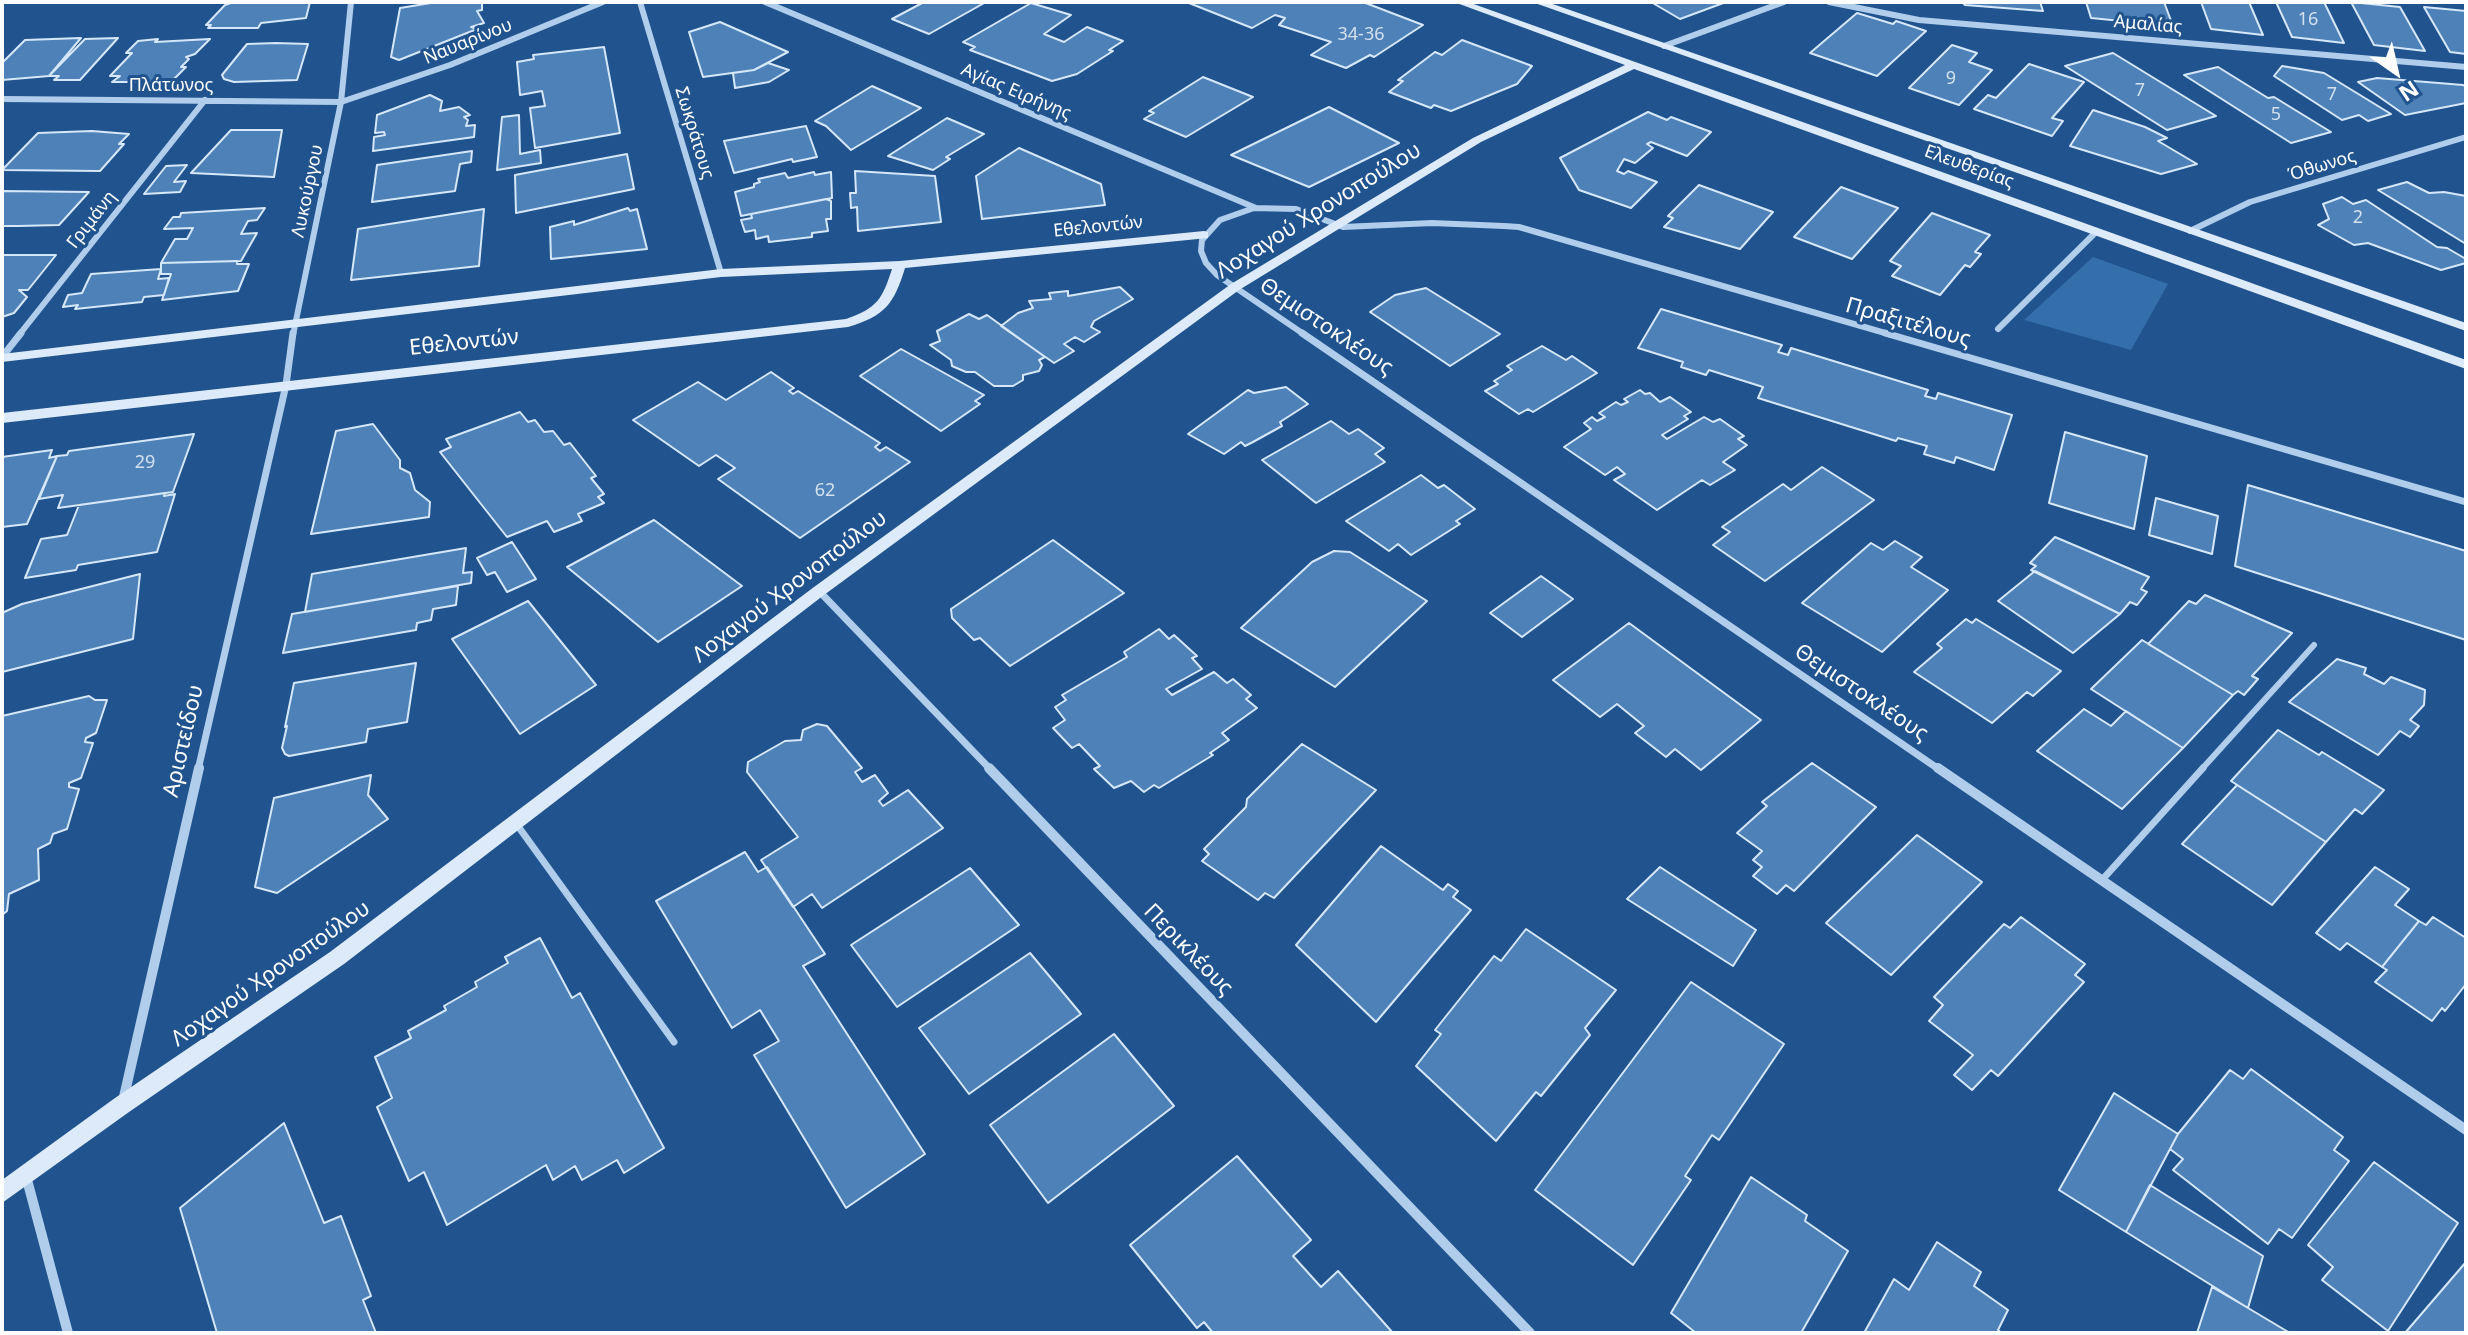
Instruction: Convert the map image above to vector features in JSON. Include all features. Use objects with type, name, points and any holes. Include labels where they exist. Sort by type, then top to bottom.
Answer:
[{"type":"street","name":"Λυκούργου","points":[[286,385],[295,322],[341,102],[351,2]]},
{"type":"street","name":"Ναυαρίνου","points":[[341,102],[450,65],[603,2]]},
{"type":"street","name":"Σωκράτους","points":[[640,2],[721,273]]},
{"type":"street","name":"Αγίας Ειρήνης","points":[[765,2],[1257,208]]},
{"type":"street","name":"Ελευθερίας","points":[[1459,2],[2466,365]]},
{"type":"street","name":"Ελευθερίας","points":[[1537,2],[2466,327]]},
{"type":"street","points":[[1664,46],[1784,2]]},
{"type":"street","name":"Αμαλίας","points":[[1829,2],[1919,20],[2466,67]]},
{"type":"street","name":"Λοχαγού Χρονοπούλου","points":[[2,1193],[122,1105],[337,958],[819,591],[1235,287],[1477,140],[1634,65]]},
{"type":"street","name":"Πλάτωνος","points":[[2,99],[341,102]]},
{"type":"street","name":"Γριμάνη","points":[[2,357],[205,100]]},
{"type":"street","name":"Όθωνος","points":[[2190,231],[2250,202],[2466,137]]},
{"type":"street","points":[[1204,235],[1217,222],[1257,208],[1301,210],[1334,226]]},
{"type":"street","name":"Πραξιτέλους","points":[[1334,226],[1462,221],[1519,227],[2466,502]]},
{"type":"street","points":[[1998,329],[2096,232]]},
{"type":"street","name":"Εθελοντών","points":[[2,357],[721,273],[900,265],[1204,235]]},
{"type":"street","name":"Θεμιστοκλέους","points":[[1204,235],[1199,249],[1204,264],[1217,277],[2466,1130]]},
{"type":"street","name":"Εθελοντών","points":[[2,418],[848,323],[870,315],[887,303],[900,265]]},
{"type":"street","name":"Αριστείδου","points":[[122,1105],[286,385]]},
{"type":"street","name":"Περικλέους","points":[[819,591],[1530,1333]]},
{"type":"street","points":[[25,1175],[68,1333]]},
{"type":"lane","points":[[2102,880],[2314,645]]},
{"type":"lane","points":[[515,822],[674,1042]]},
{"type":"shaded area","points":[[2093,257],[2168,284],[2131,350],[2024,320]]},
{"type":"building","points":[[234,2],[310,2],[306,18],[261,23],[258,28],[208,28],[211,25],[206,25],[225,5]]},
{"type":"building","points":[[437,2],[482,2],[482,10],[477,11],[484,23],[471,27],[477,29],[399,60],[391,57],[400,8]]},
{"type":"building","points":[[924,2],[986,2],[929,34],[892,19]]},
{"type":"building","points":[[1363,2],[1423,25],[1374,57],[1370,55],[1346,68],[1311,55],[1331,42],[1279,25],[1285,18],[1275,15],[1252,28],[1189,3]]},
{"type":"building","points":[[1651,2],[1726,2],[1680,19]]},
{"type":"building","points":[[1962,2],[2040,2],[2043,11],[1965,5]]},
{"type":"building","points":[[2086,2],[2164,2],[2173,26],[2091,18]]},
{"type":"building","points":[[2201,2],[2249,2],[2263,35],[2211,29]]},
{"type":"building","points":[[2276,2],[2324,2],[2344,43],[2292,37]]},
{"type":"building","points":[[2351,2],[2400,7],[2425,51],[2374,45]]},
{"type":"building","points":[[1031,3],[1071,15],[1044,34],[1064,42],[1087,27],[1123,41],[1077,74],[1052,81],[970,50],[975,47],[963,42]]},
{"type":"building","points":[[2424,7],[2466,11],[2466,54],[2450,52]]},
{"type":"building","points":[[1857,13],[1926,31],[1877,76],[1810,53]]},
{"type":"building","points":[[720,22],[788,52],[754,70],[703,77],[689,32]]},
{"type":"building","points":[[81,38],[49,76],[2,80],[2,63],[25,40]]},
{"type":"building","points":[[118,38],[80,80],[54,80],[59,76],[49,76],[85,39]]},
{"type":"building","points":[[158,39],[155,42],[210,39],[195,54],[186,57],[189,59],[181,67],[186,67],[171,82],[112,82],[120,76],[110,76],[132,53],[126,53],[138,41]]},
{"type":"building","points":[[1462,40],[1532,66],[1517,84],[1451,111],[1434,105],[1431,108],[1389,92],[1403,81],[1398,80],[1435,52],[1442,55]]},
{"type":"building","points":[[247,44],[308,44],[297,80],[234,82],[224,79],[222,75]]},
{"type":"building","points":[[1952,45],[1977,53],[1969,62],[1992,70],[1959,105],[1909,88]]},
{"type":"building","points":[[604,47],[620,133],[535,148],[530,108],[545,106],[542,91],[520,95],[517,62],[534,59],[533,55]]},
{"type":"building","points":[[2113,53],[2216,116],[2167,130],[2065,66]]},
{"type":"building","points":[[768,63],[789,70],[769,82],[735,88],[733,73],[754,70]]},
{"type":"building","points":[[2029,64],[2084,82],[2052,118],[2063,121],[2052,136],[1974,109],[1988,95],[1996,98]]},
{"type":"building","points":[[2282,66],[2324,73],[2391,114],[2368,121],[2359,115],[2342,120],[2274,76]]},
{"type":"building","points":[[2218,67],[2331,132],[2291,143],[2184,75]]},
{"type":"building","points":[[1203,77],[1253,97],[1186,137],[1144,119],[1154,113],[1149,111]]},
{"type":"building","points":[[2377,78],[2463,85],[2466,87],[2466,103],[2405,115],[2358,82]]},
{"type":"building","points":[[872,86],[921,108],[851,150],[826,126],[815,121]]},
{"type":"building","points":[[430,95],[442,101],[440,111],[459,107],[470,115],[464,117],[468,120],[466,126],[475,125],[474,137],[373,151],[374,137],[385,135],[384,132],[375,133],[377,115]]},
{"type":"building","points":[[1329,107],[1399,143],[1309,187],[1231,155]]},
{"type":"building","points":[[2093,110],[2145,127],[2167,138],[2158,141],[2197,164],[2161,174],[2070,146]]},
{"type":"building","points":[[1648,112],[1711,132],[1687,156],[1651,142],[1647,144],[1653,148],[1635,163],[1624,159],[1617,171],[1624,174],[1628,171],[1657,182],[1631,208],[1579,190],[1560,158]]},
{"type":"building","points":[[519,115],[520,154],[540,150],[541,163],[497,170],[502,117]]},
{"type":"building","points":[[947,118],[984,134],[946,157],[950,159],[933,170],[888,156]]},
{"type":"building","points":[[806,126],[817,157],[793,162],[792,159],[734,173],[724,141]]},
{"type":"building","points":[[231,130],[282,130],[274,177],[191,173]]},
{"type":"building","points":[[92,131],[129,134],[100,171],[2,170],[38,133]]},
{"type":"building","points":[[1019,148],[1101,184],[1105,205],[982,219],[976,176]]},
{"type":"building","points":[[472,151],[471,162],[460,164],[455,191],[372,202],[377,165]]},
{"type":"building","points":[[627,154],[634,189],[516,213],[515,175]]},
{"type":"building","points":[[187,165],[174,182],[186,181],[180,192],[144,194],[166,166]]},
{"type":"building","points":[[855,171],[935,176],[941,222],[858,231],[857,207],[851,208],[850,193],[856,193]]},
{"type":"building","points":[[814,172],[815,175],[831,172],[832,198],[741,216],[735,192],[754,187],[760,182],[758,179],[785,173],[788,178]]},
{"type":"building","points":[[2407,182],[2429,193],[2466,196],[2466,244],[2378,190]]},
{"type":"building","points":[[1699,185],[1773,212],[1740,249],[1664,227],[1673,218],[1668,216]]},
{"type":"building","points":[[1841,187],[1898,208],[1852,259],[1794,237]]},
{"type":"building","points":[[2,191],[89,192],[59,225],[2,226]]},
{"type":"building","points":[[2342,197],[2353,204],[2366,200],[2437,247],[2447,248],[2466,259],[2466,263],[2441,270],[2368,243],[2354,245],[2318,225],[2329,219],[2323,204]]},
{"type":"building","points":[[826,199],[831,201],[831,219],[826,219],[828,231],[812,233],[812,237],[769,242],[768,236],[756,239],[755,230],[745,232],[741,220],[752,218],[751,214]]},
{"type":"building","points":[[265,208],[257,220],[248,221],[241,234],[257,233],[241,261],[161,263],[175,239],[187,239],[193,228],[164,229],[173,217],[180,217],[181,213]]},
{"type":"building","points":[[628,208],[630,211],[637,209],[647,249],[551,259],[550,227],[574,221],[574,225]]},
{"type":"building","points":[[484,209],[479,266],[351,280],[358,229]]},
{"type":"building","points":[[1932,213],[1990,235],[1975,252],[1981,254],[1970,267],[1965,265],[1940,295],[1892,276],[1901,266],[1890,261]]},
{"type":"building","points":[[2,255],[56,255],[28,290],[19,290],[27,297],[14,313],[2,317]]},
{"type":"building","points":[[237,261],[237,264],[249,264],[238,291],[162,300],[171,274],[161,274],[161,263]]},
{"type":"building","points":[[161,269],[158,279],[169,278],[164,295],[144,297],[142,302],[75,309],[78,305],[63,307],[68,295],[82,293],[91,274]]},
{"type":"building","points":[[1120,287],[1133,299],[1094,321],[1091,327],[1100,332],[1084,342],[1075,337],[1064,344],[1074,351],[1054,363],[1001,326],[1018,313],[1033,308],[1029,301],[1051,299],[1049,293],[1068,291],[1068,296]]},
{"type":"building","points":[[1426,288],[1500,334],[1450,366],[1370,312],[1395,295]]},
{"type":"building","points":[[1661,309],[1782,345],[1778,352],[1788,355],[1791,348],[1928,390],[1925,396],[1936,399],[1938,393],[2012,415],[1994,470],[1956,457],[1954,463],[1924,454],[1927,446],[1898,438],[1896,441],[1758,398],[1763,387],[1709,370],[1706,375],[1681,367],[1683,362],[1638,348]]},
{"type":"building","points":[[969,314],[979,319],[987,315],[1045,357],[1039,360],[1042,365],[1039,371],[1023,375],[1023,380],[1013,386],[994,386],[975,372],[952,366],[951,360],[930,345],[940,341],[937,331]]},
{"type":"building","points":[[1542,346],[1566,360],[1572,356],[1597,373],[1533,412],[1528,409],[1519,414],[1485,391],[1498,384],[1494,381],[1512,370],[1507,366]]},
{"type":"building","points":[[901,349],[984,395],[975,401],[980,404],[941,431],[860,376]]},
{"type":"building","points":[[771,372],[794,388],[789,391],[793,394],[798,391],[880,443],[875,447],[880,451],[886,447],[910,462],[800,538],[718,479],[735,468],[716,455],[699,466],[633,420],[698,382],[726,400]]},
{"type":"building","points":[[1286,387],[1308,404],[1280,422],[1282,426],[1245,446],[1241,442],[1224,454],[1188,434],[1248,390],[1254,393]]},
{"type":"building","points":[[1640,390],[1650,393],[1660,402],[1670,397],[1691,412],[1684,416],[1688,419],[1662,435],[1667,439],[1704,417],[1713,422],[1720,419],[1744,436],[1738,439],[1747,445],[1723,462],[1735,470],[1710,485],[1702,480],[1657,510],[1614,480],[1625,474],[1617,467],[1605,475],[1564,447],[1591,429],[1584,423],[1592,417],[1597,421],[1605,417],[1599,413],[1616,402],[1621,405],[1628,402],[1624,399]]},
{"type":"building","points":[[520,412],[528,422],[535,420],[544,432],[553,431],[564,445],[570,443],[596,476],[591,478],[604,494],[598,497],[604,503],[578,514],[582,521],[554,532],[547,521],[507,537],[440,452],[451,447],[446,439]]},
{"type":"building","points":[[1331,421],[1349,434],[1358,429],[1384,448],[1375,454],[1385,462],[1316,503],[1262,460]]},
{"type":"building","points":[[373,424],[400,460],[400,468],[410,473],[415,490],[430,502],[429,517],[311,534],[336,431]]},
{"type":"building","points":[[2065,432],[2147,456],[2134,529],[2049,503]]},
{"type":"building","points":[[194,434],[173,492],[58,508],[63,495],[39,499],[57,456],[67,455],[69,451]]},
{"type":"building","points":[[52,450],[49,458],[57,456],[27,524],[2,527],[2,457]]},
{"type":"building","points":[[1822,467],[1874,500],[1765,581],[1713,545],[1730,532],[1722,527],[1783,484],[1791,490]]},
{"type":"building","points":[[1421,475],[1438,488],[1444,485],[1475,509],[1456,521],[1460,524],[1411,555],[1398,544],[1389,551],[1346,521]]},
{"type":"building","points":[[2248,485],[2466,551],[2466,640],[2235,566]]},
{"type":"building","points":[[165,493],[164,496],[175,494],[157,552],[78,565],[76,570],[25,578],[41,539],[67,535],[79,505]]},
{"type":"building","points":[[2156,498],[2218,516],[2212,554],[2149,535]]},
{"type":"building","points":[[654,520],[742,586],[658,642],[567,567]]},
{"type":"building","points":[[2055,537],[2149,577],[2141,589],[2147,592],[2137,605],[2130,602],[2120,614],[2031,570],[2036,566],[2030,563]]},
{"type":"building","points":[[1053,540],[1124,593],[1010,666],[980,638],[974,640],[952,618],[951,609]]},
{"type":"building","points":[[1895,541],[1922,557],[1911,567],[1948,590],[1882,652],[1802,603],[1871,543],[1883,550]]},
{"type":"building","points":[[512,542],[536,579],[507,592],[495,572],[487,575],[477,558]]},
{"type":"building","points":[[466,548],[463,573],[472,572],[471,583],[305,612],[312,574]]},
{"type":"building","points":[[1334,551],[1350,552],[1427,601],[1335,687],[1241,628],[1312,562]]},
{"type":"building","points":[[2035,571],[2120,614],[2073,653],[1998,601]]},
{"type":"building","points":[[140,574],[133,639],[2,672],[2,613],[22,604]]},
{"type":"building","points":[[1541,576],[1573,599],[1522,637],[1490,613]]},
{"type":"building","points":[[458,586],[456,605],[433,609],[431,620],[417,623],[416,630],[283,653],[292,614]]},
{"type":"building","points":[[2205,595],[2292,633],[2252,676],[2258,679],[2244,695],[2238,691],[2233,695],[2148,644],[2189,601],[2196,604]]},
{"type":"building","points":[[528,601],[596,685],[520,734],[452,639]]},
{"type":"building","points":[[1966,619],[1972,623],[1976,619],[2061,671],[2033,696],[2027,692],[1992,723],[1914,672],[1942,648],[1937,644]]},
{"type":"building","points":[[1629,623],[1761,720],[1701,770],[1675,749],[1666,757],[1635,733],[1644,726],[1617,704],[1600,717],[1553,680]]},
{"type":"building","points":[[1159,629],[1169,639],[1174,635],[1197,656],[1192,658],[1202,669],[1166,689],[1172,695],[1214,672],[1227,683],[1233,679],[1251,695],[1246,699],[1257,708],[1222,733],[1229,740],[1210,753],[1213,755],[1159,788],[1154,785],[1144,792],[1131,781],[1114,788],[1094,769],[1100,766],[1079,744],[1072,748],[1053,728],[1065,720],[1055,707],[1066,700],[1062,695],[1127,657],[1124,652]]},
{"type":"building","points":[[2142,640],[2233,695],[2183,748],[2091,689]]},
{"type":"building","points":[[2337,659],[2366,668],[2364,674],[2384,684],[2391,677],[2425,690],[2424,705],[2410,720],[2419,726],[2410,737],[2400,731],[2378,755],[2289,702]]},
{"type":"building","points":[[416,663],[407,722],[368,729],[366,742],[289,756],[285,754],[282,748],[294,683]]},
{"type":"building","points":[[89,696],[95,700],[107,700],[96,733],[86,738],[85,742],[93,743],[81,778],[69,783],[69,787],[79,789],[67,829],[53,834],[50,843],[38,849],[39,880],[9,894],[7,911],[2,915],[2,716]]},
{"type":"building","points":[[2084,709],[2111,726],[2126,711],[2183,748],[2122,809],[2037,751]]},
{"type":"building","points":[[817,724],[827,726],[862,768],[855,772],[862,782],[875,775],[888,793],[879,801],[883,806],[908,790],[943,828],[822,908],[812,894],[793,907],[761,860],[798,837],[747,772],[748,762],[785,741],[801,740],[803,730]]},
{"type":"building","points":[[2278,730],[2319,755],[2322,752],[2384,790],[2362,814],[2355,809],[2326,842],[2231,781]]},
{"type":"building","points":[[1302,744],[1376,790],[1274,898],[1265,893],[1258,900],[1202,861],[1209,854],[1204,849],[1246,807],[1247,799]]},
{"type":"building","points":[[1812,763],[1876,807],[1794,891],[1786,885],[1777,894],[1753,876],[1762,867],[1753,860],[1762,851],[1737,833],[1767,806],[1762,802]]},
{"type":"building","points":[[371,775],[368,795],[388,819],[277,893],[255,887],[274,798]]},
{"type":"building","points":[[2237,785],[2326,842],[2272,905],[2182,844]]},
{"type":"building","points":[[1917,835],[1982,882],[1891,975],[1826,923]]},
{"type":"building","points":[[1381,846],[1443,890],[1448,884],[1458,891],[1453,897],[1471,910],[1376,1022],[1296,945]]},
{"type":"building","points":[[745,852],[758,872],[767,867],[825,954],[803,966],[925,1154],[846,1208],[754,1055],[779,1041],[760,1010],[732,1028],[656,901]]},
{"type":"building","points":[[1660,867],[1756,930],[1733,966],[1627,899]]},
{"type":"building","points":[[2375,867],[2409,889],[2395,905],[2419,921],[2382,967],[2347,943],[2340,950],[2316,933]]},
{"type":"building","points":[[970,868],[1019,925],[897,1007],[851,945]]},
{"type":"building","points":[[2021,917],[2085,964],[2075,975],[2084,982],[1998,1076],[1991,1070],[1972,1090],[1954,1075],[1973,1055],[1929,1021],[1943,1005],[1934,997],[2004,924],[2010,928]]},
{"type":"building","points":[[2433,917],[2466,938],[2466,984],[2445,1011],[2442,1008],[2432,1021],[2375,982],[2387,970],[2382,967],[2419,921],[2426,925]]},
{"type":"building","points":[[1526,929],[1616,990],[1585,1028],[1590,1035],[1541,1096],[1536,1092],[1496,1141],[1416,1066],[1441,1034],[1435,1030],[1494,956],[1501,961]]},
{"type":"building","points":[[540,938],[572,998],[580,993],[664,1148],[624,1173],[617,1160],[582,1180],[575,1166],[553,1180],[546,1165],[447,1225],[424,1172],[409,1181],[377,1107],[392,1098],[375,1057],[411,1038],[408,1031],[446,1010],[444,1006],[477,987],[475,982],[508,963],[505,957]]},
{"type":"building","points":[[1030,953],[1081,1014],[969,1094],[919,1028]]},
{"type":"building","points":[[1691,982],[1784,1044],[1719,1140],[1712,1135],[1685,1176],[1691,1180],[1633,1265],[1535,1190]]},
{"type":"building","points":[[1114,1034],[1174,1106],[1048,1203],[990,1125]]},
{"type":"building","points":[[2251,1069],[2343,1137],[2334,1150],[2349,1161],[2292,1238],[2279,1229],[2268,1244],[2173,1170],[2183,1159],[2170,1149],[2178,1134],[2230,1070],[2243,1079]]},
{"type":"building","points":[[2114,1093],[2178,1134],[2126,1232],[2059,1190]]},
{"type":"building","points":[[284,1123],[324,1223],[341,1216],[371,1296],[363,1300],[376,1333],[217,1333],[180,1208]]},
{"type":"building","points":[[1237,1156],[1311,1240],[1293,1256],[1321,1287],[1338,1271],[1393,1333],[1213,1333],[1204,1322],[1197,1328],[1130,1245]]},
{"type":"building","points":[[2374,1162],[2458,1223],[2388,1331],[2322,1280],[2333,1267],[2308,1245]]},
{"type":"building","points":[[1751,1177],[1807,1215],[1805,1221],[1848,1251],[1801,1333],[1696,1333],[1671,1313]]},
{"type":"building","points":[[2150,1185],[2263,1256],[2248,1308],[2126,1232]]},
{"type":"building","points":[[1937,1242],[1981,1272],[1974,1286],[2008,1310],[1998,1330],[2002,1333],[1864,1333],[1894,1279],[1909,1290]]},
{"type":"building","points":[[2466,1262],[2466,1333],[2405,1333]]},
{"type":"building","points":[[2212,1287],[2248,1308],[2290,1333],[2197,1333]]}]
